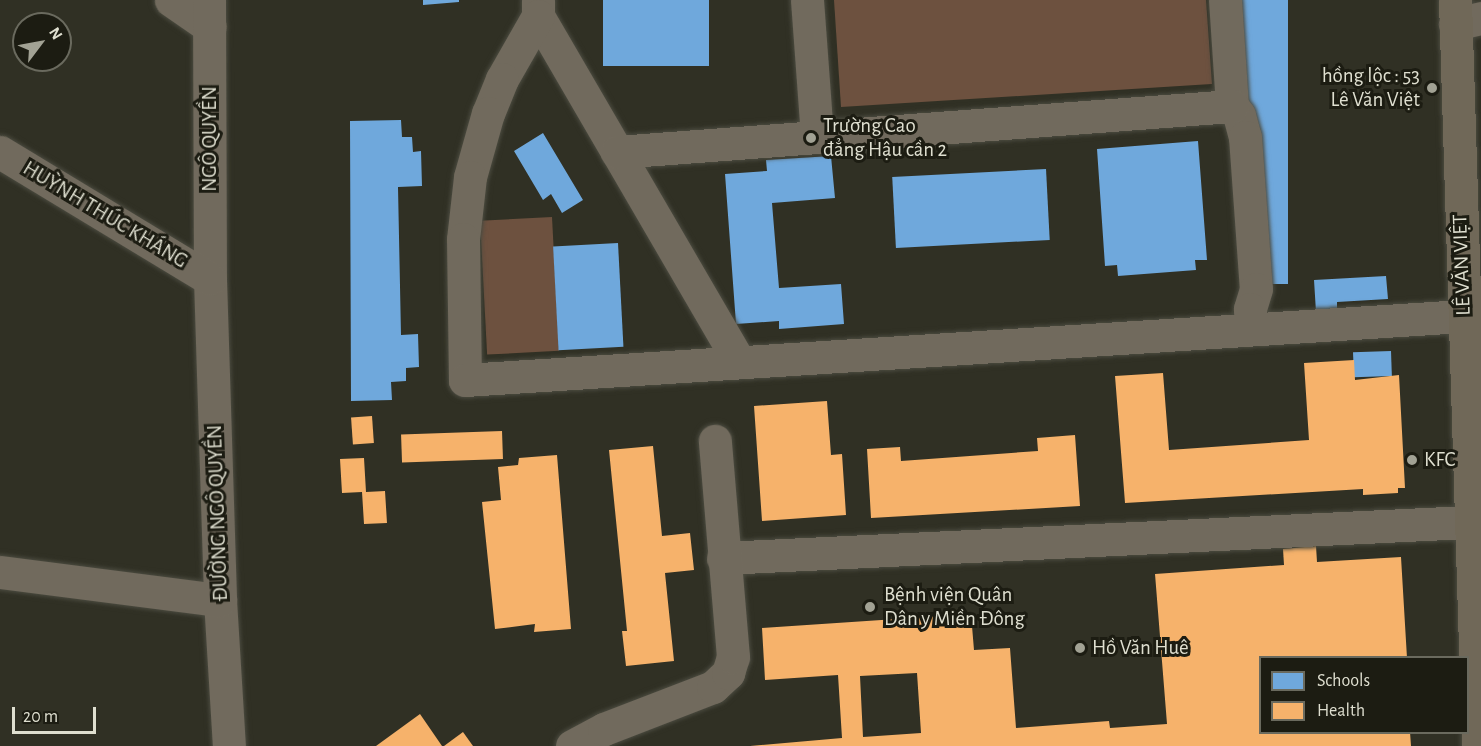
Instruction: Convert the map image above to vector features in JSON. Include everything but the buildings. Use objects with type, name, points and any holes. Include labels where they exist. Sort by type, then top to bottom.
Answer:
[{"type":"main road","name":"LÊ VĂN VIỆT","points":[[1464,14],[1471,273],[1463,316],[1477,623],[1478,746]]},
{"type":"street","points":[[171,0],[209,14]]},
{"type":"street","points":[[807,0],[817,137]]},
{"type":"street","points":[[1225,0],[1232,106],[1244,127],[1256,283],[1250,319]]},
{"type":"street","points":[[538,8],[617,152],[739,362]]},
{"type":"street","points":[[538,8],[495,96],[470,177],[463,239],[465,380],[739,362],[1250,319],[1463,316]]},
{"type":"street","name":"NGÔ QUYỀN","points":[[209,14],[210,279]]},
{"type":"street","points":[[617,152],[1232,106]]},
{"type":"street","name":"HUỲNH THÚC KHÁNG","points":[[0,152],[210,279]]},
{"type":"street","name":"ĐƯỜNG NGÔ QUYỀN","points":[[210,279],[220,600],[229,746]]},
{"type":"street","points":[[573,746],[604,729],[722,681],[733,657],[715,441]]},
{"type":"street","points":[[723,558],[1472,505]]},
{"type":"street","points":[[0,572],[220,600]]},
{"type":"shaded area","points":[[834,0],[1206,0],[1212,84],[841,107]]},
{"type":"shaded area","points":[[552,217],[559,351],[487,355],[480,221]]},
{"type":"place","name":"hồng lộc : 53 Lê Văn Việt","points":[[1432,88]]},
{"type":"place","name":"Trường Cao đẳng Hậu cần 2","points":[[811,138]]},
{"type":"place","name":"KFC","points":[[1412,460]]},
{"type":"place","name":"Bệnh viện Quân Dân y Miền Đông","points":[[870,607]]},
{"type":"place","name":"Hồ Văn Huê","points":[[1080,648]]}]
